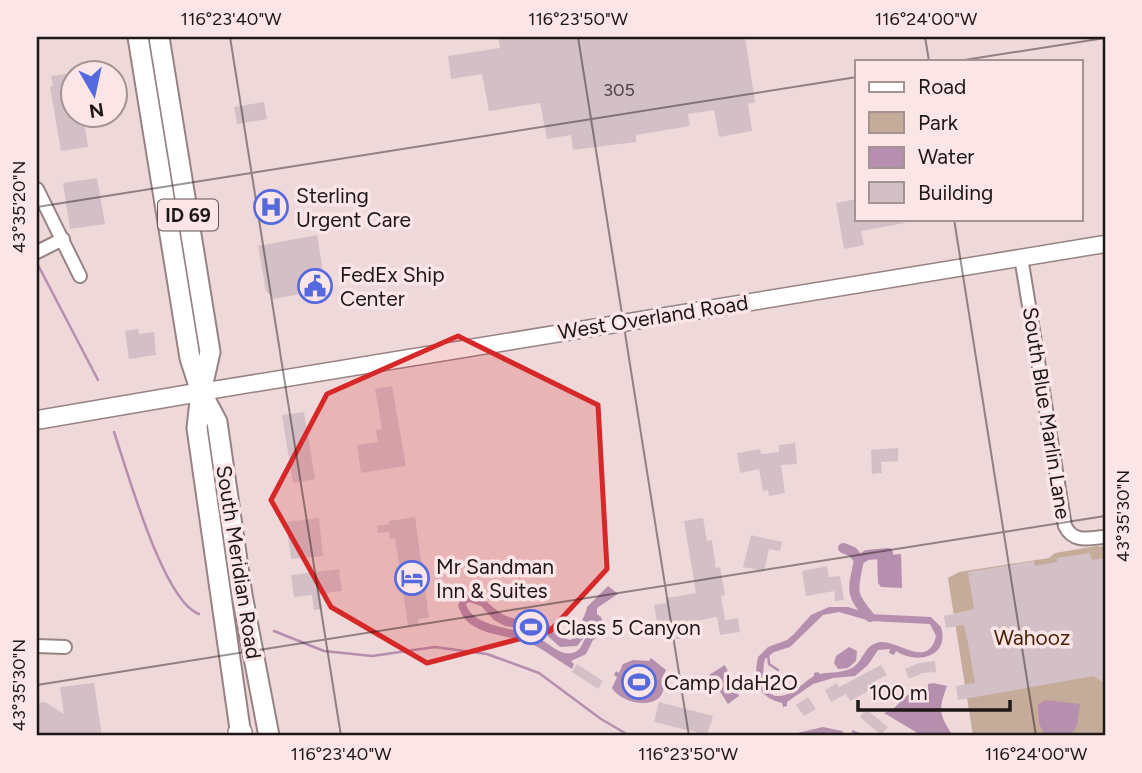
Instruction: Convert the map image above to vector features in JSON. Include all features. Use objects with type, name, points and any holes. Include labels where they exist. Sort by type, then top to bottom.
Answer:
[{"type":"main road","name":"South Meridian Road","points":[[138,37],[190,358],[201,392],[217,422],[242,595],[270,736]]},
{"type":"main road","name":"South Meridian Road","points":[[159,37],[211,352],[201,392],[197,428],[241,735]]},
{"type":"main road","points":[[37,420],[201,392]]},
{"type":"street","points":[[37,189],[80,276]]},
{"type":"street","points":[[37,252],[62,239]]},
{"type":"street","name":"West Overland Road","points":[[201,392],[1105,244]]},
{"type":"street","name":"South Blue Marlin Lane","points":[[1021,257],[1065,526],[1069,534],[1080,540],[1102,537]]},
{"type":"street","points":[[37,646],[65,647]]},
{"type":"highlighted area","points":[[458,336],[598,405],[607,569],[550,631],[427,663],[331,607],[271,500],[327,394]]},
{"type":"green space","name":"Wahooz","points":[[1105,547],[1105,736],[973,736],[948,578],[959,572],[1049,558],[1055,553]]},
{"type":"water","points":[[901,554],[902,588],[881,587],[878,583],[877,556]]},
{"type":"water","name":"Class 5 Canyon","points":[[608,586],[618,594],[597,608],[597,614],[605,627],[602,634],[593,640],[586,654],[571,661],[574,664],[572,669],[534,645],[479,629],[463,616],[458,605],[465,594],[472,594],[503,614],[544,622],[564,638],[571,640],[587,607]],"holes":[[[469,602],[481,606],[494,620],[505,626],[542,631],[560,647],[577,646],[586,635],[590,621],[597,626],[578,650],[567,653],[533,635],[495,626],[476,618],[466,604]]]},
{"type":"water","points":[[829,607],[848,607],[870,614],[931,617],[941,627],[943,637],[941,645],[930,656],[913,657],[896,651],[894,655],[889,653],[890,649],[878,650],[868,665],[855,676],[833,678],[813,684],[783,707],[782,703],[767,697],[759,687],[756,673],[758,657],[768,647],[787,640],[811,615]],"holes":[[[839,612],[870,621],[930,624],[936,636],[927,651],[912,651],[880,642],[870,646],[849,670],[814,673],[814,676],[785,695],[778,696],[768,690],[763,672],[765,659],[774,652],[790,647],[823,615]]]},
{"type":"water","points":[[849,647],[857,651],[856,661],[848,668],[838,669],[834,663],[836,656]]},
{"type":"water","name":"Camp IdaH2O","points":[[651,658],[666,670],[662,678],[664,689],[661,696],[646,703],[626,700],[618,695],[612,688],[617,677],[614,675],[616,671],[619,673],[623,664],[633,660],[649,661]]},
{"type":"water","points":[[725,665],[739,696],[728,704],[719,690],[707,693],[703,686],[705,682],[712,681],[709,675]]},
{"type":"water","points":[[928,684],[947,686],[941,712],[953,736],[919,736],[884,713],[893,709],[914,689],[918,687],[925,692]]},
{"type":"water","points":[[1045,700],[1080,704],[1077,726],[1070,736],[1044,734],[1039,723],[1038,705]]},
{"type":"water","points":[[823,727],[842,731],[846,735],[852,734],[852,730],[869,736],[785,736],[786,733],[793,734]]},
{"type":"building","points":[[498,37],[745,37],[755,102],[748,104],[752,131],[719,137],[714,110],[688,114],[690,126],[636,135],[636,142],[573,150],[571,135],[547,139],[540,103],[489,111],[482,74],[451,79],[448,56],[500,48]]},
{"type":"building","points":[[60,75],[60,130],[85,130],[88,147],[61,151],[50,87],[53,86],[51,76]]},
{"type":"building","points":[[264,102],[267,119],[237,124],[234,107]]},
{"type":"building","points":[[97,178],[105,224],[70,229],[63,183]]},
{"type":"building","points":[[855,199],[855,220],[905,220],[905,223],[861,231],[864,245],[844,249],[836,203]]},
{"type":"building","points":[[317,235],[326,289],[274,299],[266,291],[258,246]]},
{"type":"building","points":[[138,329],[139,334],[154,332],[156,355],[129,359],[125,331]]},
{"type":"building","points":[[392,386],[406,466],[361,473],[357,445],[378,442],[376,430],[382,429],[375,389]]},
{"type":"building","points":[[304,412],[315,479],[293,483],[282,415]]},
{"type":"building","points":[[795,443],[797,464],[781,465],[785,493],[769,496],[768,490],[763,491],[759,469],[740,473],[737,453],[760,449],[761,454],[779,452],[779,445]]},
{"type":"building","points":[[898,448],[898,461],[881,462],[882,473],[872,474],[871,450]]},
{"type":"building","name":"Mr Sandman Inn & Suites","points":[[415,517],[429,618],[418,619],[418,624],[408,626],[395,538],[390,539],[389,532],[378,533],[377,526]]},
{"type":"building","points":[[319,518],[323,556],[291,559],[286,522]]},
{"type":"building","points":[[703,518],[707,541],[712,540],[716,568],[720,567],[725,595],[721,596],[725,620],[738,618],[740,632],[720,635],[717,617],[695,621],[691,624],[693,637],[676,639],[674,627],[658,628],[654,605],[666,603],[666,598],[696,593],[684,521]]},
{"type":"building","points":[[751,535],[782,542],[780,551],[769,549],[764,571],[743,567]]},
{"type":"building","name":"Wahooz","points":[[1090,553],[1092,560],[1104,558],[1105,684],[1094,676],[958,700],[956,686],[975,683],[964,625],[946,628],[944,616],[974,609],[968,572],[1034,561],[1035,566],[1057,562],[1057,558]]},
{"type":"building","points":[[827,566],[829,577],[840,576],[844,600],[835,601],[834,591],[806,596],[802,571]]},
{"type":"building","points":[[339,569],[342,591],[320,594],[322,609],[314,610],[312,595],[294,597],[291,575]]},
{"type":"building","points":[[935,661],[936,672],[922,673],[909,679],[905,669],[919,663]]},
{"type":"building","points":[[577,664],[603,681],[598,689],[572,672]]},
{"type":"building","points":[[881,665],[887,675],[873,682],[876,687],[850,701],[846,694],[831,702],[825,690],[837,683],[839,687]]},
{"type":"building","points":[[94,683],[102,736],[37,736],[37,703],[45,702],[64,714],[60,687]]},
{"type":"building","points":[[808,697],[816,709],[804,716],[796,705]]},
{"type":"building","points":[[659,702],[713,716],[707,735],[654,722]]},
{"type":"building","points":[[866,709],[888,727],[881,735],[860,717]]},
{"type":"waterway","points":[[38,265],[98,380]]},
{"type":"waterway","points":[[114,432],[137,503],[160,561],[172,585],[186,604],[199,614]]},
{"type":"waterway","points":[[843,548],[853,552],[859,560]]},
{"type":"waterway","points":[[870,617],[854,591],[859,560],[867,555],[888,553],[890,570]]},
{"type":"waterway","points":[[274,631],[324,651],[372,656],[435,647],[487,654],[539,673],[601,719],[630,736]]},
{"type":"waterway","points":[[768,654],[769,664],[778,670]]},
{"type":"place","name":"Sterling Urgent Care","points":[[271,207]]},
{"type":"place","name":"FedEx Ship Center","points":[[315,286]]},
{"type":"place","name":"Mr Sandman Inn & Suites","points":[[412,578]]},
{"type":"place","name":"Class 5 Canyon","points":[[531,627]]},
{"type":"place","name":"Camp IdaH2O","points":[[639,682]]}]
